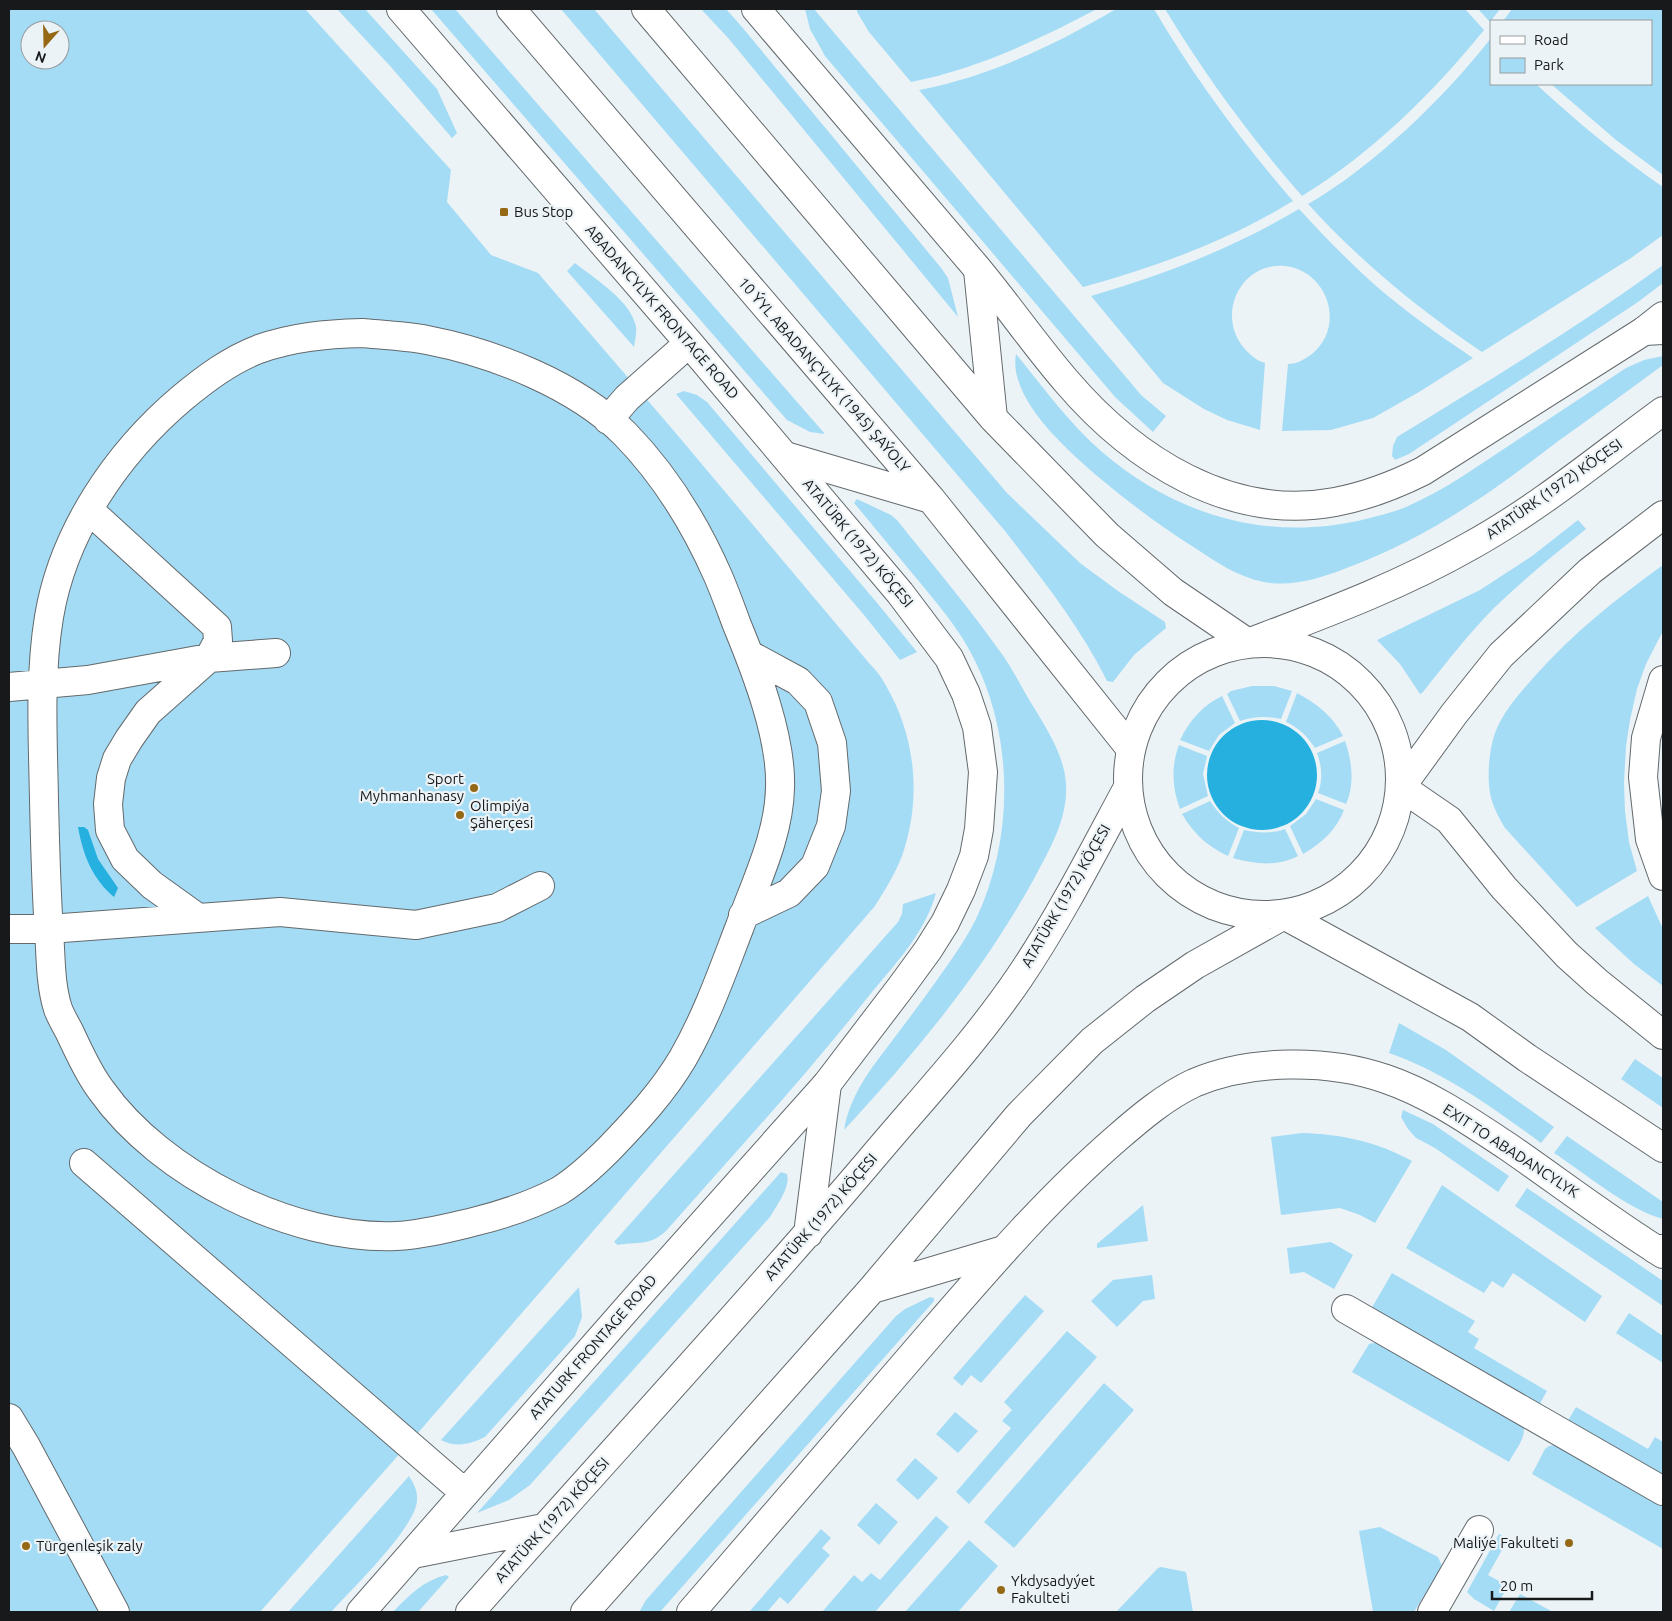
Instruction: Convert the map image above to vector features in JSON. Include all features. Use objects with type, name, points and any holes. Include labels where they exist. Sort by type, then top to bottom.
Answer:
[{"type":"main road","name":"ABADANCYLYK FRONTAGE ROAD","points":[[401,9],[785,456]]},
{"type":"main road","name":"10 ÝYL ABADANÇYLYK (1945) ŞAÝOLY","points":[[511,9],[931,499],[1130,748]]},
{"type":"main road","points":[[646,9],[993,418],[1107,535],[1173,592],[1248,643]]},
{"type":"main road","points":[[756,9],[978,270],[1068,384],[1136,449],[1166,469],[1193,483],[1252,501],[1280,505],[1334,503],[1365,495],[1394,485],[1423,471],[1657,326]]},
{"type":"main road","points":[[978,270],[993,418]]},
{"type":"main road","points":[[362,333],[403,336],[442,343],[497,359],[562,388],[621,430],[650,462],[698,536],[718,576],[750,655],[777,747],[781,781],[778,812],[766,856],[720,978],[681,1060],[660,1092],[634,1123],[596,1161],[564,1188],[531,1204],[490,1218],[446,1229],[401,1236],[356,1235],[315,1228],[273,1214],[232,1196],[185,1169],[152,1144],[123,1117],[98,1087],[58,1009],[52,974],[46,882],[44,649],[50,610],[62,569],[80,526],[89,510],[108,477],[141,436],[165,412],[198,385],[252,352],[288,340],[325,334],[362,333]]},
{"type":"main road","points":[[608,420],[627,398],[689,343]]},
{"type":"main road","name":"ATATÜRK (1972) KÖÇESI","points":[[1248,643],[1357,601],[1419,573],[1472,545],[1529,510],[1663,411]]},
{"type":"main road","points":[[785,456],[931,499]]},
{"type":"main road","name":"ATATÜRK (1972) KÖÇESI","points":[[785,456],[900,593],[949,658],[966,694],[977,727],[983,772],[979,828],[974,856],[962,890],[928,950],[827,1084]]},
{"type":"main road","points":[[89,510],[217,627],[218,640],[209,658],[148,712],[117,759],[111,778],[108,804],[110,830],[125,859],[152,885],[198,918]]},
{"type":"main road","points":[[1401,787],[1454,714],[1502,655],[1590,571],[1663,515]]},
{"type":"main road","points":[[585,1612],[872,1289],[1019,1115],[1092,1041],[1145,999],[1195,965],[1284,915],[1320,904],[1352,884],[1378,857],[1394,823],[1401,787],[1396,739],[1374,697],[1340,664],[1296,645],[1248,643],[1208,654],[1173,676],[1146,708],[1130,748],[1127,789],[1138,832],[1162,870],[1197,898],[1239,914],[1284,915],[1470,1017],[1527,1058],[1663,1148]]},
{"type":"main road","points":[[9,687],[88,680],[209,658],[276,653]]},
{"type":"main road","points":[[744,915],[789,893],[815,866],[831,826],[836,791],[832,743],[818,702],[798,681],[750,655]]},
{"type":"main road","points":[[1663,680],[1646,738],[1643,777],[1650,839],[1663,876]]},
{"type":"main road","points":[[1401,787],[1449,820],[1504,888],[1567,954],[1663,1035]]},
{"type":"main road","name":"ATATÜRK (1972) KÖÇESI","points":[[470,1612],[808,1234],[914,1108],[959,1058],[1020,976],[1078,880],[1127,789]]},
{"type":"main road","points":[[9,929],[49,929],[280,912],[416,925],[497,908],[540,886]]},
{"type":"main road","name":"EXIT TO ABADANCYLYK","points":[[1004,1250],[1089,1163],[1132,1125],[1172,1096],[1192,1084],[1219,1074],[1248,1068],[1282,1065],[1353,1070],[1387,1079],[1420,1094],[1468,1120],[1661,1250]]},
{"type":"main road","points":[[808,1234],[827,1084]]},
{"type":"main road","name":"ATATURK FRONTAGE ROAD","points":[[361,1612],[827,1084]]},
{"type":"main road","points":[[84,1163],[465,1493]]},
{"type":"main road","points":[[872,1289],[1004,1250]]},
{"type":"main road","points":[[691,1612],[1004,1250]]},
{"type":"main road","points":[[1346,1309],[1663,1491]]},
{"type":"main road","points":[[9,1418],[115,1612]]},
{"type":"main road","points":[[413,1554],[544,1528]]},
{"type":"main road","points":[[1432,1612],[1479,1530]]},
{"type":"main road","points":[[609,1612],[614,1579]]},
{"type":"green space","name":"Olimpiýa Şäherçesi","points":[[9,9],[305,9],[451,170],[447,202],[491,255],[538,273],[880,675],[904,725],[913,768],[912,812],[902,856],[875,906],[260,1612],[9,1612]]},
{"type":"green space","points":[[337,9],[365,9],[437,89],[457,133],[452,138],[391,67]]},
{"type":"green space","points":[[431,9],[455,9],[825,434],[810,432],[787,420]]},
{"type":"green space","points":[[561,9],[594,9],[1007,493],[1080,563],[1165,622],[1166,628],[1134,655],[1113,682],[1107,681],[1073,622],[1005,531]]},
{"type":"green space","points":[[701,9],[726,9],[742,27],[942,269],[948,278],[958,317],[729,39]]},
{"type":"green space","points":[[805,9],[814,9],[1141,395],[1166,416],[1153,432],[1115,397],[825,56],[810,29]]},
{"type":"green space","points":[[857,9],[1097,9],[1007,52],[960,69],[911,82],[869,32]]},
{"type":"green space","points":[[1116,9],[1154,9],[1185,59],[1219,108],[1293,201],[1217,241],[1191,252],[1083,287],[919,90],[970,77],[996,68],[1045,47]]},
{"type":"green space","points":[[1165,9],[1465,9],[1484,30],[1443,77],[1400,121],[1353,161],[1302,196],[1229,106]]},
{"type":"green space","points":[[1478,9],[1500,9],[1490,22]]},
{"type":"green space","points":[[1512,9],[1663,9],[1663,175],[1616,140],[1552,85],[1652,85],[1652,20],[1504,20]]},
{"type":"green space","points":[[1490,39],[1490,85],[1537,85],[1598,138],[1663,187],[1663,235],[1631,258],[1482,352],[1435,319],[1390,283],[1348,245],[1308,204],[1333,189],[1383,151],[1453,83]]},
{"type":"green space","points":[[1299,209],[1375,285],[1423,323],[1473,358],[1373,418],[1331,430],[1282,431],[1288,364],[1298,362],[1312,354],[1322,342],[1328,329],[1330,315],[1327,301],[1321,289],[1312,278],[1300,270],[1285,266],[1269,267],[1256,272],[1245,281],[1237,293],[1233,306],[1232,321],[1236,335],[1244,348],[1256,359],[1265,363],[1260,430],[1227,420],[1204,409],[1163,383],[1091,296],[1146,279],[1198,259],[1248,236]]},
{"type":"green space","points":[[575,263],[618,297],[631,314],[636,326],[634,347],[567,271]]},
{"type":"green space","points":[[1663,265],[1663,283],[1638,302],[1409,454],[1395,460],[1392,456],[1393,446],[1397,437],[1565,332]]},
{"type":"green space","points":[[1016,354],[1089,440],[1130,473],[1160,492],[1191,507],[1223,518],[1257,525],[1291,528],[1326,526],[1362,520],[1406,507],[1435,493],[1463,476],[1626,368],[1644,360],[1663,356],[1663,365],[1504,482],[1441,523],[1393,548],[1334,573],[1295,583],[1274,583],[1254,580],[1219,564],[1132,504],[1096,475],[1055,437],[1030,405],[1021,388],[1016,371]]},
{"type":"green space","points":[[684,391],[697,395],[707,402],[917,652],[900,660],[676,394]]},
{"type":"green space","points":[[857,499],[891,515],[897,520],[1004,657],[1044,724],[1059,754],[1065,775],[1066,797],[1061,821],[1052,844],[1035,877],[994,945],[922,1041],[844,1130],[851,1105],[862,1082],[963,943],[976,919],[989,885],[998,850],[1003,814],[1004,778],[1000,741],[992,706],[980,671],[963,639],[953,625],[854,503]]},
{"type":"green space","points":[[1578,520],[1586,529],[1495,607],[1420,694],[1400,664],[1377,640],[1480,590],[1532,556]]},
{"type":"green space","points":[[1663,565],[1663,631],[1646,664],[1637,689],[1626,746],[1625,811],[1629,842],[1637,871],[1577,907],[1505,828],[1498,816],[1492,802],[1489,786],[1491,747],[1502,718],[1528,683],[1595,617]]},
{"type":"green space","points":[[1252,686],[1274,686],[1292,691],[1281,719],[1260,717],[1240,721],[1227,694],[1231,691]]},
{"type":"green space","points":[[1297,693],[1323,711],[1334,722],[1343,736],[1315,748],[1302,733],[1286,722]]},
{"type":"green space","points":[[1222,696],[1235,723],[1219,735],[1209,751],[1180,740],[1197,714]]},
{"type":"green space","points":[[1345,741],[1351,772],[1351,789],[1346,804],[1318,793],[1321,773],[1317,753]]},
{"type":"green space","points":[[1179,745],[1207,756],[1203,774],[1208,796],[1180,809],[1175,793],[1174,777],[1176,753]]},
{"type":"green space","points":[[1316,799],[1344,810],[1328,835],[1303,854],[1290,826],[1306,814]]},
{"type":"green space","points":[[1210,801],[1230,823],[1239,828],[1228,856],[1213,848],[1202,839],[1182,814]]},
{"type":"green space","points":[[1285,829],[1298,856],[1274,863],[1249,862],[1233,858],[1244,830],[1275,832]]},
{"type":"green space","points":[[936,893],[931,908],[917,935],[898,961],[794,1086],[666,1231],[648,1241],[618,1245],[614,1242],[898,922],[902,914],[903,904]]},
{"type":"green space","points":[[1648,896],[1663,929],[1663,986],[1634,964],[1595,928]]},
{"type":"green space","points":[[1399,1023],[1446,1050],[1554,1127],[1541,1143],[1468,1092],[1410,1061],[1389,1053]]},
{"type":"green space","points":[[1635,1059],[1663,1078],[1663,1108],[1621,1079]]},
{"type":"green space","points":[[1403,1110],[1433,1124],[1509,1176],[1498,1192],[1435,1148],[1416,1138],[1401,1117]]},
{"type":"green space","points":[[1302,1133],[1331,1135],[1359,1140],[1399,1154],[1412,1161],[1375,1223],[1340,1208],[1281,1215],[1271,1137]]},
{"type":"green space","points":[[1567,1136],[1663,1202],[1663,1219],[1649,1214],[1621,1199],[1554,1153]]},
{"type":"green space","points":[[781,1172],[787,1174],[787,1185],[770,1217],[530,1485],[509,1500],[477,1513]]},
{"type":"green space","points":[[1442,1185],[1602,1296],[1585,1322],[1513,1273],[1503,1288],[1492,1281],[1484,1293],[1406,1248]]},
{"type":"green space","points":[[1527,1188],[1663,1281],[1663,1306],[1515,1206]]},
{"type":"green space","points":[[1143,1205],[1148,1241],[1097,1248],[1097,1244]]},
{"type":"green space","points":[[1331,1242],[1353,1255],[1334,1289],[1304,1272],[1290,1274],[1287,1248]]},
{"type":"green space","points":[[1392,1273],[1475,1321],[1468,1332],[1479,1339],[1474,1348],[1547,1391],[1538,1407],[1370,1311]]},
{"type":"green space","points":[[1152,1275],[1155,1299],[1143,1301],[1117,1327],[1091,1301],[1113,1280]]},
{"type":"green space","points":[[579,1287],[582,1317],[575,1336],[485,1437],[463,1444],[452,1444],[441,1440]]},
{"type":"green space","points":[[1025,1295],[1044,1311],[981,1383],[971,1375],[962,1386],[953,1378]]},
{"type":"green space","points":[[930,1297],[934,1298],[934,1301],[660,1612],[639,1612],[646,1600],[896,1316],[905,1309]]},
{"type":"green space","points":[[1629,1313],[1663,1336],[1663,1363],[1616,1333]]},
{"type":"green space","points":[[1067,1331],[1097,1357],[969,1504],[956,1492],[1011,1428],[1002,1421],[1012,1410],[1004,1402]]},
{"type":"green space","points":[[1379,1342],[1522,1423],[1524,1428],[1523,1438],[1509,1462],[1352,1372],[1369,1344]]},
{"type":"green space","points":[[1104,1383],[1134,1410],[1014,1548],[984,1522]]},
{"type":"green space","points":[[1576,1407],[1648,1449],[1655,1437],[1663,1442],[1663,1480],[1566,1424]]},
{"type":"green space","points":[[955,1412],[978,1431],[958,1453],[936,1434]]},
{"type":"green space","points":[[1560,1444],[1663,1502],[1663,1549],[1532,1474],[1545,1449],[1549,1446]]},
{"type":"green space","points":[[915,1458],[938,1478],[918,1500],[896,1480]]},
{"type":"green space","points":[[409,1476],[417,1494],[414,1513],[394,1542],[367,1574],[331,1612],[288,1612]]},
{"type":"green space","points":[[876,1503],[898,1522],[879,1545],[857,1525]]},
{"type":"green space","points":[[936,1516],[949,1527],[875,1612],[822,1612],[854,1575],[862,1582],[871,1573],[880,1580]]},
{"type":"green space","points":[[1380,1527],[1438,1557],[1442,1566],[1414,1612],[1373,1612],[1359,1531]]},
{"type":"green space","points":[[821,1529],[831,1538],[822,1548],[830,1555],[788,1604],[780,1597],[767,1612],[749,1612]]},
{"type":"green space","points":[[1499,1534],[1508,1539],[1488,1575],[1508,1586],[1494,1611],[1474,1599],[1467,1592]]},
{"type":"green space","points":[[969,1540],[998,1566],[958,1612],[905,1612]]},
{"type":"green space","points":[[1158,1568],[1186,1572],[1193,1612],[1116,1612]]},
{"type":"green space","points":[[446,1575],[449,1577],[418,1612],[393,1612],[417,1589],[430,1581]]},
{"type":"green space","points":[[1520,1594],[1553,1612],[1509,1612]]},
{"type":"water","points":[[1262,720],[1283,724],[1301,736],[1313,754],[1317,775],[1313,796],[1301,814],[1283,826],[1262,830],[1241,826],[1223,814],[1211,796],[1207,775],[1211,754],[1223,736],[1241,724]]},
{"type":"water","points":[[78,827],[84,827],[88,830],[98,859],[118,888],[114,897],[94,874],[86,856]]},
{"type":"place","name":"Bus Stop","points":[[504,212]]},
{"type":"place","name":"Sport Myhmanhanasy","points":[[474,788]]},
{"type":"place","name":"Olimpiýa Şäherçesi","points":[[460,815]]},
{"type":"place","name":"Maliýe Fakulteti","points":[[1569,1543]]},
{"type":"place","name":"Türgenleşik zaly","points":[[26,1546]]},
{"type":"place","name":"Ykdysadyýet Fakulteti","points":[[1001,1590]]}]
